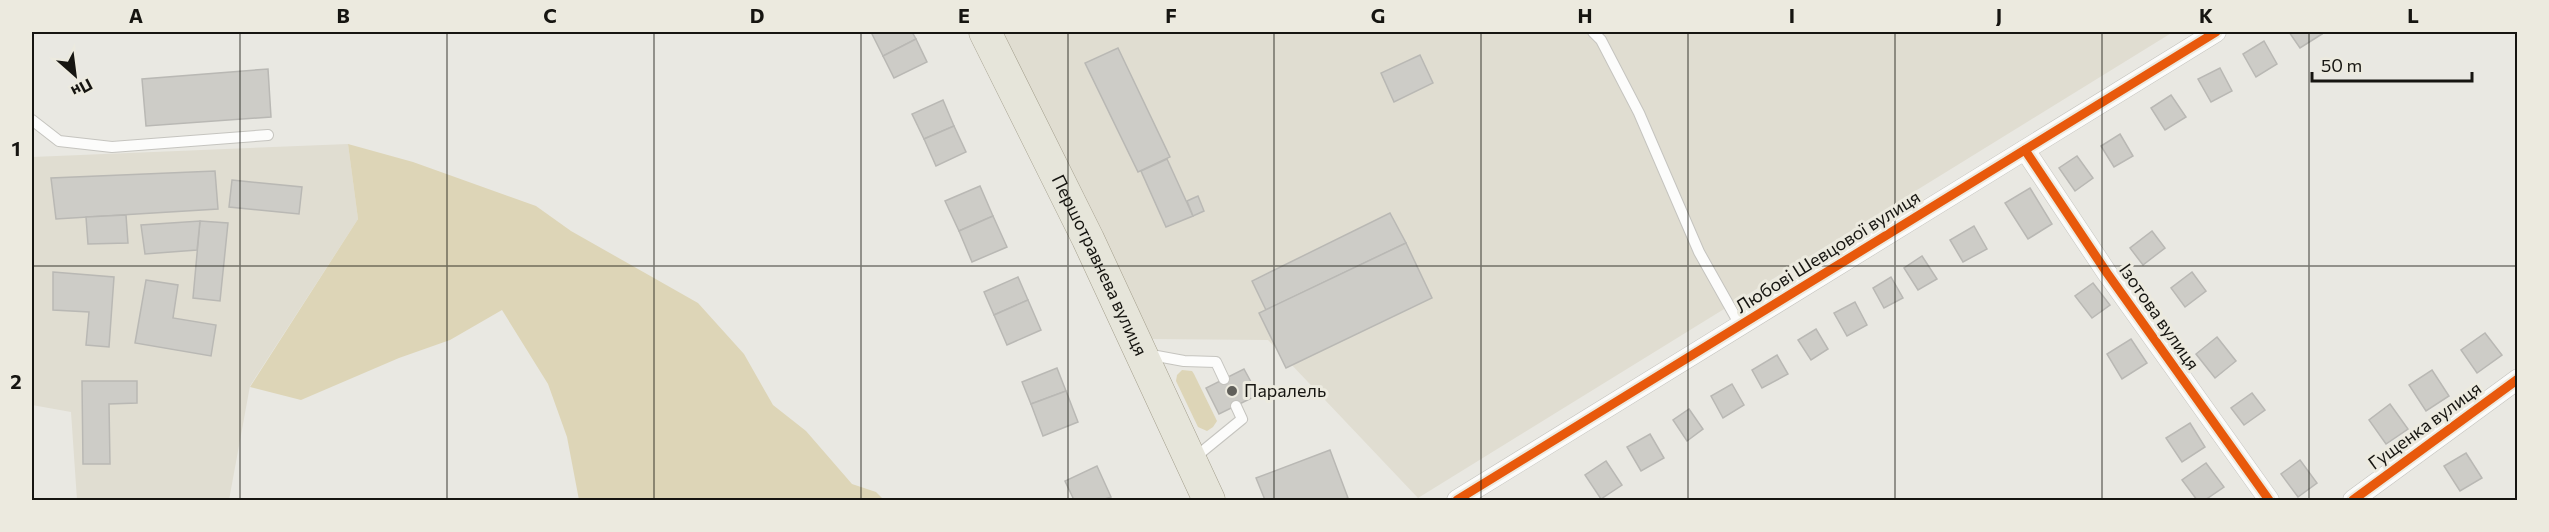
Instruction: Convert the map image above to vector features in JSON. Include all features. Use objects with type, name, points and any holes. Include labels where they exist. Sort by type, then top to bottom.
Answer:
[{"type":"main road","name":"Першотравнева вулиця","points":[[985,32],[1088,239],[1209,501]]},
{"type":"street","name":"Любові Шевцової вулиця","points":[[1457,501],[2216,32]]},
{"type":"street","name":"Ізотова вулиця","points":[[2025,150],[2107,273],[2269,501]]},
{"type":"street","name":"Гущенка вулиця","points":[[2353,501],[2517,379]]},
{"type":"lane","points":[[1593,32],[1601,40],[1639,112],[1699,252],[1740,325]]},
{"type":"lane","points":[[32,120],[59,141],[112,147],[268,135]]},
{"type":"lane","points":[[1141,353],[1184,361],[1216,362],[1224,379]]},
{"type":"lane","points":[[1190,461],[1242,419],[1236,406]]},
{"type":"shaded area","points":[[1002,32],[2173,32],[1418,498],[1268,340],[1149,339]]},
{"type":"shaded area","points":[[348,144],[358,219],[250,386],[229,500],[77,500],[71,412],[32,405],[32,157]]},
{"type":"shaded area","points":[[348,144],[413,162],[536,206],[571,231],[698,303],[744,354],[773,405],[806,431],[852,484],[876,492],[884,500],[579,500],[567,437],[548,384],[502,310],[450,340],[399,358],[301,400],[250,387],[358,219]]},
{"type":"shaded area","points":[[1182,370],[1192,371],[1217,421],[1207,431],[1198,427],[1176,381],[1177,375]]},
{"type":"building","points":[[871,32],[912,32],[916,39],[883,56]]},
{"type":"building","points":[[2289,32],[2320,32],[2322,34],[2300,48]]},
{"type":"building","points":[[916,39],[927,62],[894,78],[883,56]]},
{"type":"building","points":[[2264,41],[2277,64],[2256,77],[2243,54]]},
{"type":"building","points":[[1118,48],[1170,157],[1138,172],[1085,63]]},
{"type":"building","points":[[1420,55],[1433,83],[1394,102],[1381,73]]},
{"type":"building","points":[[2220,68],[2232,91],[2211,102],[2198,79]]},
{"type":"building","points":[[268,69],[271,117],[146,126],[142,79]]},
{"type":"building","points":[[2171,95],[2186,117],[2165,130],[2151,108]]},
{"type":"building","points":[[943,100],[954,126],[924,139],[912,114]]},
{"type":"building","points":[[954,126],[966,152],[936,166],[924,139]]},
{"type":"building","points":[[2120,134],[2133,156],[2114,167],[2101,146]]},
{"type":"building","points":[[2077,156],[2093,178],[2075,191],[2059,168]]},
{"type":"building","points":[[1167,159],[1193,216],[1166,227],[1141,171]]},
{"type":"building","points":[[215,171],[218,209],[56,219],[51,178]]},
{"type":"building","points":[[232,180],[302,187],[299,214],[229,207]]},
{"type":"building","points":[[980,186],[993,216],[959,231],[945,201]]},
{"type":"building","points":[[2030,188],[2052,224],[2028,239],[2005,203]]},
{"type":"building","points":[[1198,196],[1204,211],[1193,216],[1187,201]]},
{"type":"building","points":[[1390,213],[1406,243],[1266,310],[1252,281]]},
{"type":"building","points":[[126,215],[128,243],[88,244],[86,217]]},
{"type":"building","points":[[993,216],[1007,247],[972,262],[959,231]]},
{"type":"building","points":[[200,221],[228,223],[220,301],[193,298]]},
{"type":"building","points":[[200,221],[197,250],[145,254],[141,225]]},
{"type":"building","points":[[1974,226],[1987,249],[1963,262],[1950,240]]},
{"type":"building","points":[[2152,231],[2165,248],[2143,265],[2130,248]]},
{"type":"building","points":[[1406,243],[1432,298],[1286,368],[1259,313]]},
{"type":"building","points":[[1922,256],[1937,279],[1918,290],[1904,268]]},
{"type":"building","points":[[53,272],[114,277],[109,347],[86,345],[89,312],[53,310]]},
{"type":"building","points":[[2192,272],[2206,291],[2185,307],[2171,288]]},
{"type":"building","points":[[1018,277],[1028,300],[994,315],[984,292]]},
{"type":"building","points":[[1891,277],[1903,298],[1884,308],[1873,288]]},
{"type":"building","points":[[146,280],[178,285],[173,318],[216,325],[211,356],[135,343]]},
{"type":"building","points":[[2093,283],[2110,305],[2092,318],[2075,296]]},
{"type":"building","points":[[1028,300],[1041,330],[1007,345],[994,315]]},
{"type":"building","points":[[1855,302],[1867,325],[1847,336],[1834,313]]},
{"type":"building","points":[[1816,329],[1828,349],[1811,360],[1798,340]]},
{"type":"building","points":[[2485,333],[2502,355],[2477,373],[2461,350]]},
{"type":"building","points":[[2217,337],[2236,361],[2215,378],[2196,354]]},
{"type":"building","points":[[2131,339],[2147,363],[2122,379],[2107,354]]},
{"type":"building","points":[[1777,355],[1788,374],[1762,388],[1752,370]]},
{"type":"building","points":[[1057,368],[1066,391],[1031,404],[1022,382]]},
{"type":"building","name":"Паралель","points":[[1244,369],[1258,395],[1219,414],[1206,388]]},
{"type":"building","points":[[2432,370],[2449,396],[2426,411],[2409,385]]},
{"type":"building","points":[[82,381],[137,381],[137,403],[109,404],[110,464],[83,464]]},
{"type":"building","points":[[1732,384],[1744,405],[1723,418],[1711,396]]},
{"type":"building","points":[[1066,391],[1078,422],[1043,436],[1031,404]]},
{"type":"building","points":[[2252,393],[2265,410],[2244,425],[2231,408]]},
{"type":"building","points":[[2390,404],[2408,429],[2386,444],[2369,420]]},
{"type":"building","points":[[1689,409],[1703,429],[1687,441],[1673,420]]},
{"type":"building","points":[[2190,423],[2205,447],[2182,462],[2166,438]]},
{"type":"building","points":[[1650,434],[1664,458],[1641,471],[1627,447]]},
{"type":"building","points":[[1330,450],[1348,498],[1342,500],[1265,500],[1256,478]]},
{"type":"building","points":[[2466,453],[2482,478],[2460,491],[2444,466]]},
{"type":"building","points":[[2300,460],[2317,483],[2298,497],[2281,474]]},
{"type":"building","points":[[1606,461],[1622,485],[1601,499],[1585,475]]},
{"type":"building","points":[[2206,463],[2224,487],[2205,500],[2197,500],[2182,480]]},
{"type":"building","points":[[1097,466],[1111,497],[1102,500],[1074,500],[1065,481]]},
{"type":"cycle path","points":[[1457,500],[2216,32]]},
{"type":"cycle path","points":[[2025,150],[2107,273],[2269,500]]},
{"type":"cycle path","points":[[2353,500],[2518,379]]},
{"type":"place","name":"Паралель","points":[[1232,391]]}]
